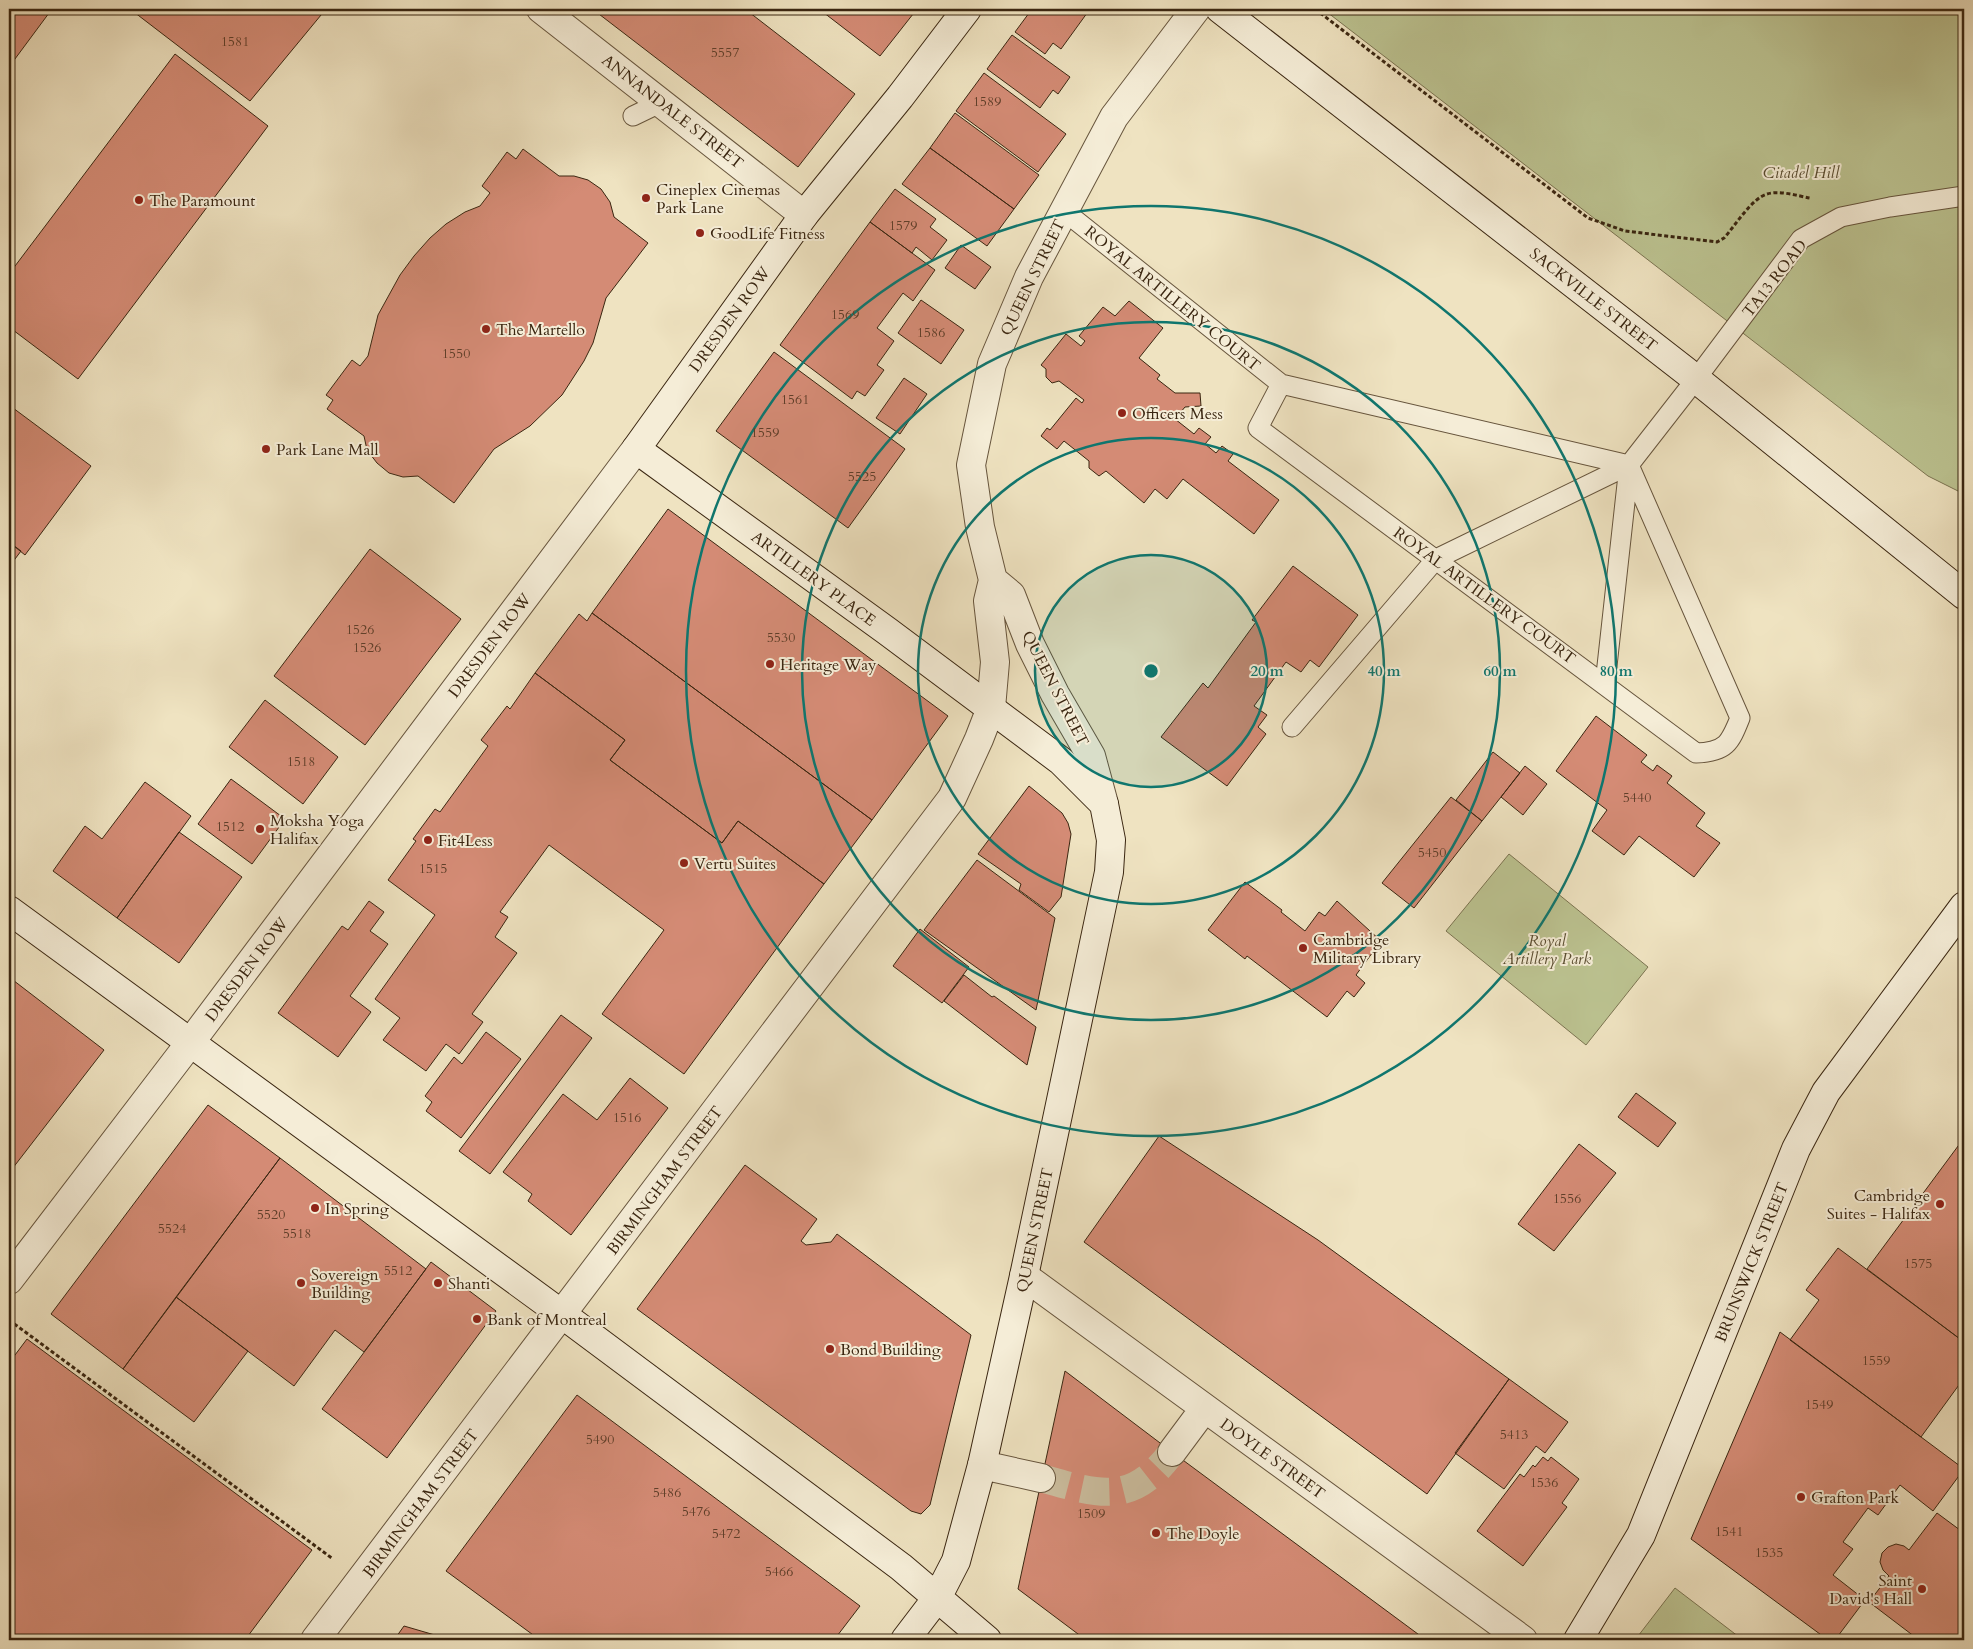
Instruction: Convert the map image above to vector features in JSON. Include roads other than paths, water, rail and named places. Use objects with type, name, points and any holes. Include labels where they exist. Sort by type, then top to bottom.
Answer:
[{"type":"street","name":"ANNANDALE STREET","points":[[541,9],[804,215]]},
{"type":"street","name":"DRESDEN ROW","points":[[9,1280],[636,449],[804,215],[900,97],[968,9]]},
{"type":"street","name":"QUEEN STREET","points":[[1104,804],[1061,761],[990,708],[995,662],[988,601],[993,580],[980,527],[971,465],[992,364],[1029,277],[1114,117],[1196,9]]},
{"type":"street","name":"SACKVILLE STREET","points":[[1220,9],[1696,379],[1964,595]]},
{"type":"street","name":"ARTILLERY PLACE","points":[[636,449],[990,708]]},
{"type":"street","name":"QUEEN STREET","points":[[905,1640],[937,1598],[956,1562],[982,1465],[1109,872],[1111,840],[1104,804],[1091,756],[1055,694],[1030,644],[1012,595],[993,580]]},
{"type":"street","name":"BIRMINGHAM STREET","points":[[315,1640],[563,1315],[952,798],[979,739],[990,708]]},
{"type":"street","name":"BRUNSWICK STREET","points":[[1578,1640],[1641,1535],[1796,1149],[1826,1092],[1964,906]]},
{"type":"street","points":[[9,910],[563,1315],[901,1567],[987,1640]]},
{"type":"street","name":"DOYLE STREET","points":[[1024,1276],[1523,1640]]},
{"type":"street","points":[[1172,1452],[1204,1409]]},
{"type":"street","points":[[982,1465],[1041,1478]]},
{"type":"lane","points":[[639,121],[662,102]]},
{"type":"lane","name":"TA13 ROAD","points":[[1696,379],[1801,239],[1841,217],[1890,207],[1964,196]]},
{"type":"lane","name":"ROYAL ARTILLERY COURT","points":[[1064,211],[1281,384],[1629,465],[1740,718],[1731,740],[1712,752],[1696,753],[1258,428],[1281,384]]},
{"type":"lane","points":[[1292,727],[1436,559],[1629,465],[1696,379]]},
{"type":"lane","points":[[1605,684],[1629,465]]},
{"type":"tunnel","points":[[1041,1478],[1080,1488],[1113,1492],[1128,1489],[1142,1482],[1157,1470],[1172,1452]]},
{"type":"place","name":"Cineplex Cinemas Park Lane","points":[[646,198]]},
{"type":"place","name":"The Paramount","points":[[139,200]]},
{"type":"place","name":"GoodLife Fitness","points":[[700,233]]},
{"type":"place","name":"The Martello","points":[[486,329]]},
{"type":"place","name":"Officers Mess","points":[[1122,413]]},
{"type":"place","name":"Park Lane Mall","points":[[266,449]]},
{"type":"place","name":"Heritage Way","points":[[770,664]]},
{"type":"place","name":"Moksha Yoga Halifax","points":[[260,829]]},
{"type":"place","name":"Fit4Less","points":[[428,840]]},
{"type":"place","name":"Vertu Suites","points":[[684,863]]},
{"type":"place","name":"Cambridge Military Library","points":[[1303,948]]},
{"type":"place","name":"Cambridge Suites - Halifax","points":[[1940,1204]]},
{"type":"place","name":"In Spring","points":[[315,1208]]},
{"type":"place","name":"Sovereign Building","points":[[301,1283]]},
{"type":"place","name":"Shanti","points":[[438,1283]]},
{"type":"place","name":"Bank of Montreal","points":[[477,1319]]},
{"type":"place","name":"Bond Building","points":[[830,1349]]},
{"type":"place","name":"Grafton Park","points":[[1801,1497]]},
{"type":"place","name":"The Doyle","points":[[1156,1533]]},
{"type":"place","name":"Saint David's Hall","points":[[1922,1589]]},
{"type":"park label","name":"Citadel Hill","points":[[1801,172]]},
{"type":"park label","name":"Royal Artillery Park","points":[[1547,949]]}]
